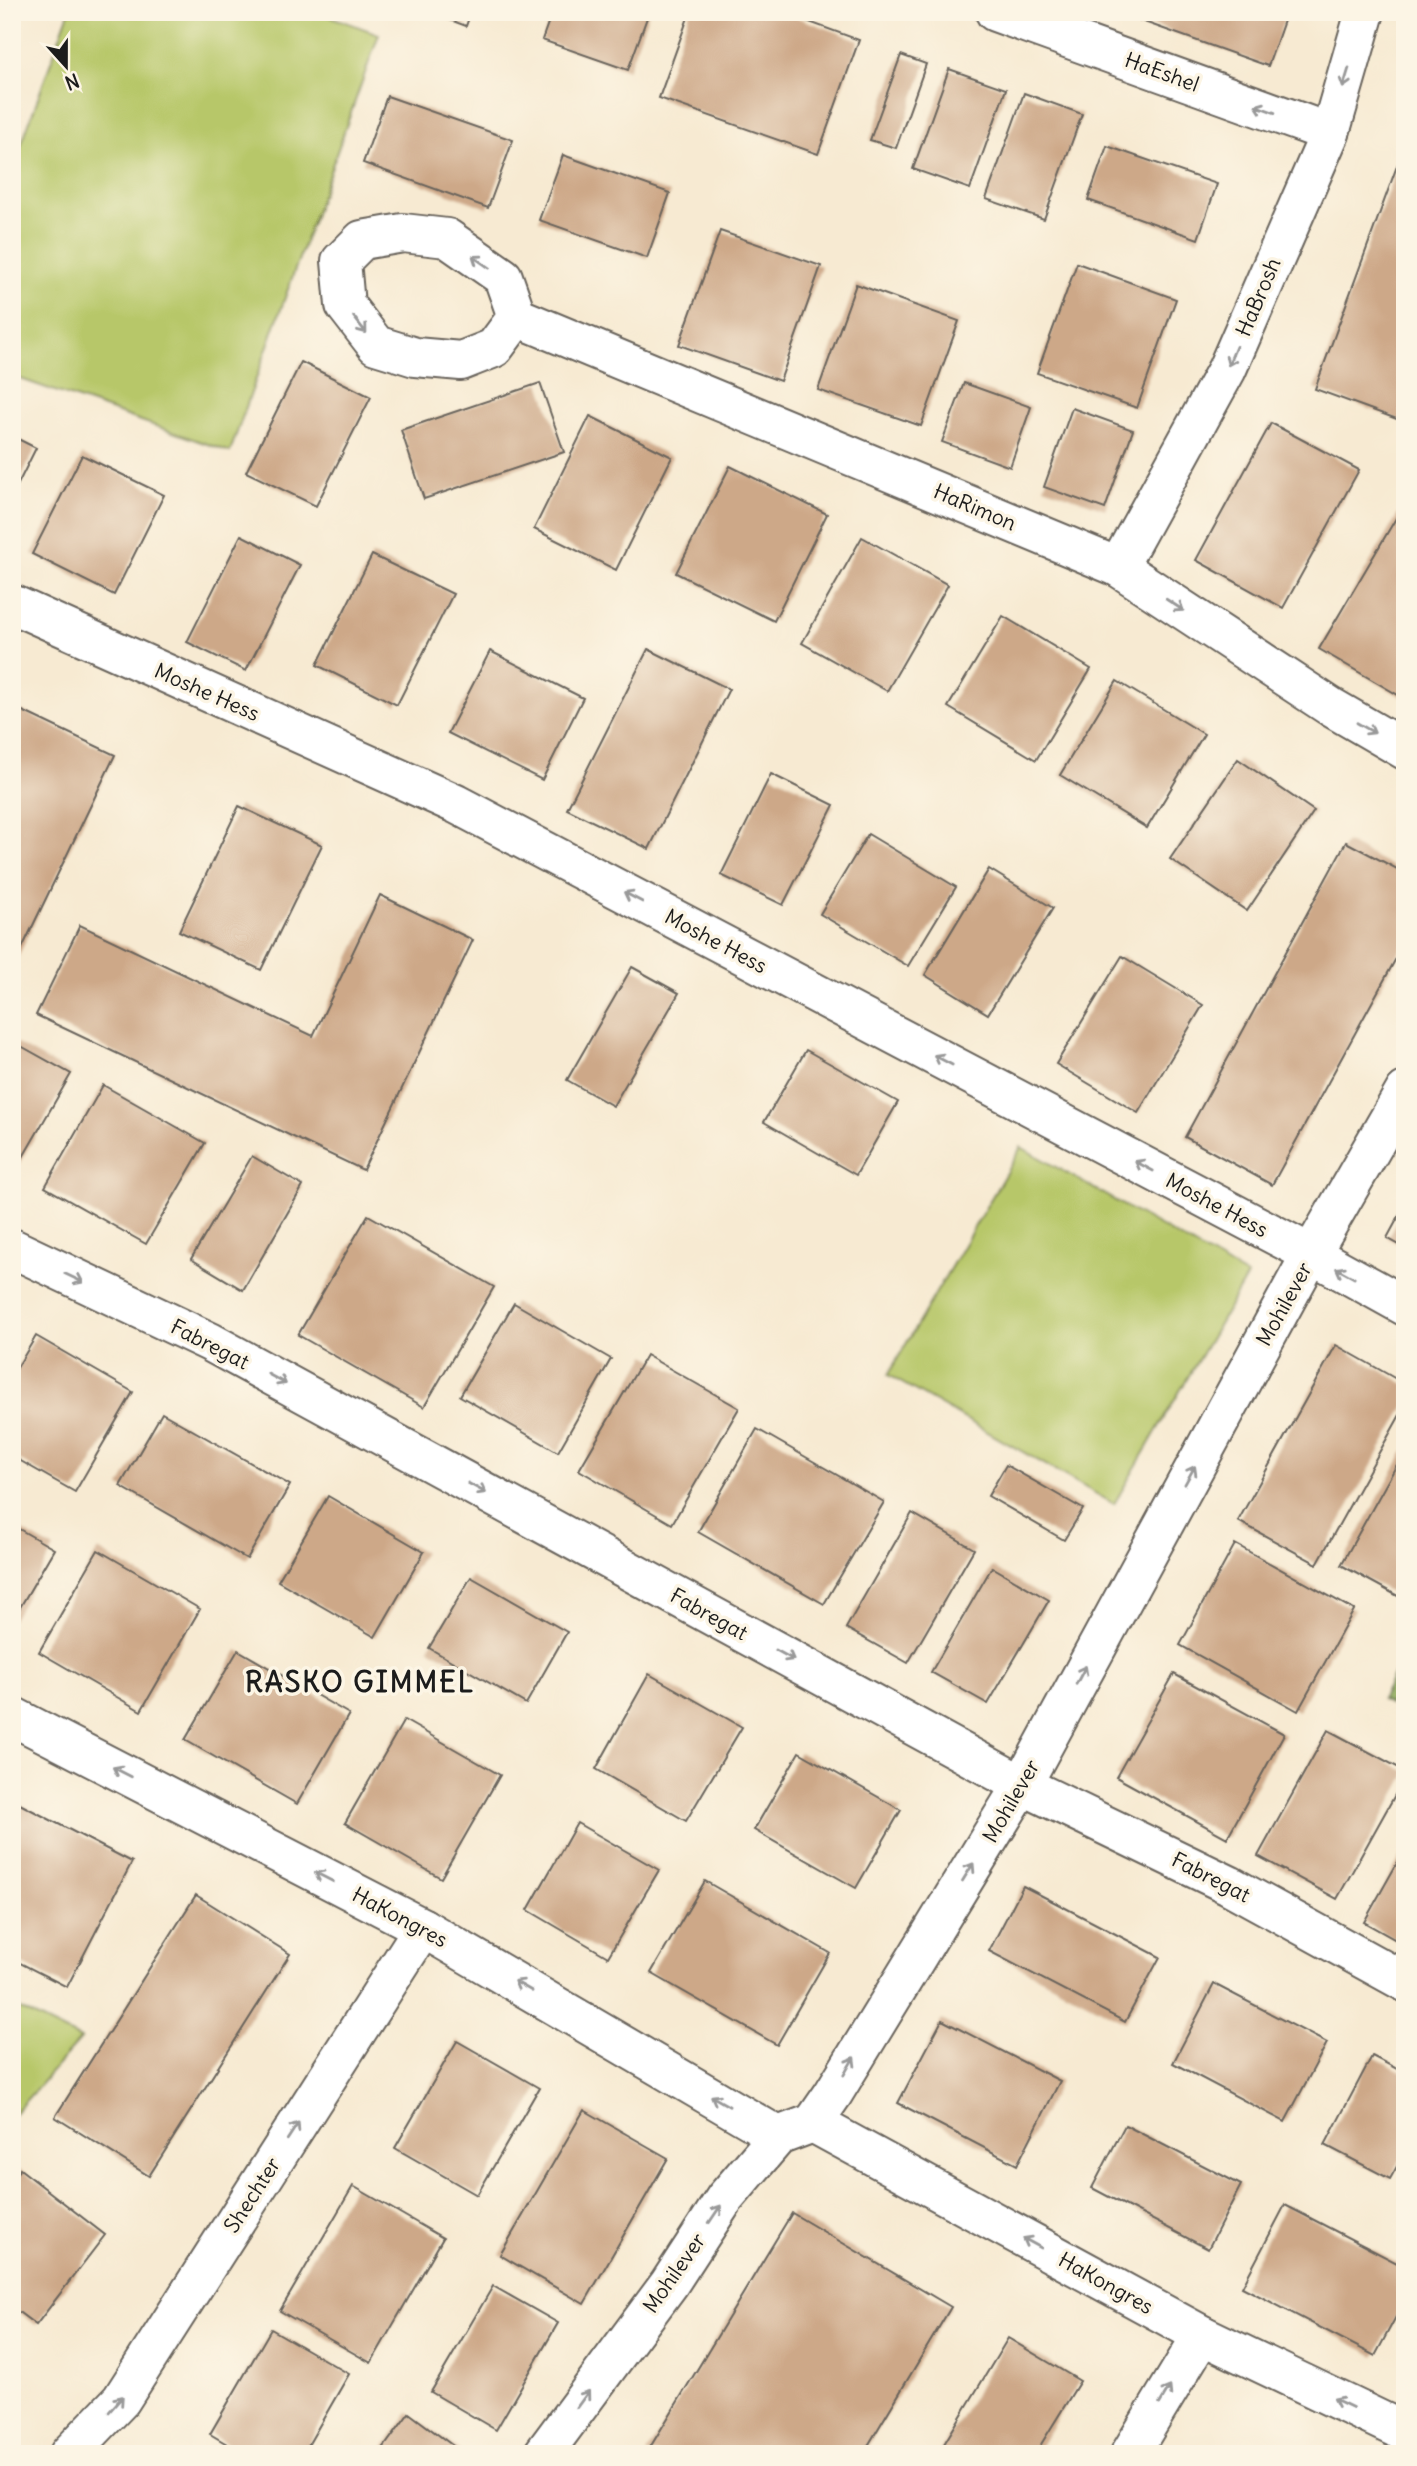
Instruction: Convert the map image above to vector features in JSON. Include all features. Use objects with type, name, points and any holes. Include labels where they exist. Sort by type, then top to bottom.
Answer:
[{"type":"street","name":"HaEshel","points":[[995,12],[1329,132]]},
{"type":"street","name":"HaBrosh","points":[[1118,567],[1227,369],[1329,132],[1365,12]]},
{"type":"street","name":"HaRimon","points":[[517,317],[1118,567],[1331,708],[1405,750]]},
{"type":"street","name":"Moshe Hess","points":[[12,604],[456,804],[1405,1306]]},
{"type":"street","name":"Mohilever","points":[[543,2454],[668,2284],[725,2199],[833,2094],[1022,1785],[1311,1254],[1405,1091]]},
{"type":"street","name":"Fabregat","points":[[12,1248],[210,1342],[1022,1785],[1229,1885],[1405,1982]]},
{"type":"street","name":"HaKongres","points":[[12,1716],[423,1928],[796,2130],[1202,2335],[1405,2432]]},
{"type":"street","name":"Shechter","points":[[69,2454],[121,2400],[423,1928]]},
{"type":"street","points":[[1130,2454],[1202,2335]]},
{"type":"green space","points":[[69,12],[318,12],[379,34],[230,452],[12,376],[12,170]]},
{"type":"green space","points":[[1021,1147],[1247,1276],[1114,1504],[888,1375]]},
{"type":"green space","points":[[1405,1651],[1405,1712],[1381,1700]]},
{"type":"green space","points":[[12,2005],[81,2039],[12,2116]]},
{"type":"building","points":[[429,12],[471,12],[466,26]]},
{"type":"building","points":[[552,12],[649,12],[628,70],[542,40]]},
{"type":"building","points":[[690,12],[782,12],[859,40],[818,154],[659,98]]},
{"type":"building","points":[[1116,12],[1287,12],[1268,66]]},
{"type":"building","points":[[901,55],[926,64],[896,148],[870,140]]},
{"type":"building","points":[[949,69],[1006,89],[970,189],[913,169]]},
{"type":"building","points":[[1024,93],[1082,114],[1044,219],[986,199]]},
{"type":"building","points":[[387,96],[513,140],[488,208],[363,163]]},
{"type":"building","points":[[1107,146],[1217,184],[1198,239],[1088,200]]},
{"type":"building","points":[[1405,147],[1405,422],[1315,389]]},
{"type":"building","points":[[563,155],[670,193],[647,258],[539,220]]},
{"type":"building","points":[[720,231],[821,266],[780,381],[679,345]]},
{"type":"building","points":[[1077,263],[1176,299],[1137,408],[1037,373]]},
{"type":"building","points":[[856,284],[959,321],[921,426],[818,390]]},
{"type":"building","points":[[301,362],[371,397],[316,506],[246,472]]},
{"type":"building","points":[[540,383],[564,452],[424,499],[401,430]]},
{"type":"building","points":[[964,383],[1031,407],[1010,467],[942,442]]},
{"type":"building","points":[[1072,408],[1133,430],[1105,509],[1044,487]]},
{"type":"building","points":[[590,416],[672,457],[616,570],[534,529]]},
{"type":"building","points":[[1271,423],[1359,470],[1283,608],[1196,560]]},
{"type":"building","points":[[12,436],[36,448],[12,496]]},
{"type":"building","points":[[82,455],[164,495],[114,595],[32,554]]},
{"type":"building","points":[[730,466],[827,514],[774,621],[676,573]]},
{"type":"building","points":[[1399,513],[1405,516],[1405,699],[1319,649]]},
{"type":"building","points":[[241,535],[300,565],[246,671],[187,642]]},
{"type":"building","points":[[862,537],[948,585],[887,691],[802,643]]},
{"type":"building","points":[[372,555],[453,594],[397,705],[317,665]]},
{"type":"building","points":[[1003,616],[1091,669],[1036,760],[948,707]]},
{"type":"building","points":[[648,649],[729,689],[649,849],[567,809]]},
{"type":"building","points":[[490,651],[583,698],[542,780],[448,733]]},
{"type":"building","points":[[1117,681],[1204,734],[1147,828],[1060,775]]},
{"type":"building","points":[[12,706],[115,755],[12,969]]},
{"type":"building","points":[[1238,759],[1314,811],[1247,911],[1170,859]]},
{"type":"building","points":[[771,774],[834,805],[783,905],[721,875]]},
{"type":"building","points":[[239,806],[322,845],[261,970],[179,931]]},
{"type":"building","points":[[868,834],[956,887],[908,966],[820,914]]},
{"type":"building","points":[[1346,842],[1405,873],[1405,942],[1272,1185],[1185,1137]]},
{"type":"building","points":[[989,869],[1053,908],[988,1014],[925,975]]},
{"type":"building","points":[[380,895],[473,940],[363,1170],[36,1015],[80,925],[313,1036]]},
{"type":"building","points":[[1122,956],[1203,1005],[1138,1113],[1056,1064]]},
{"type":"building","points":[[632,967],[679,993],[613,1106],[567,1080]]},
{"type":"building","points":[[12,1041],[71,1074],[12,1176]]},
{"type":"building","points":[[806,1050],[898,1102],[856,1175],[764,1122]]},
{"type":"building","points":[[103,1085],[205,1143],[146,1244],[45,1187]]},
{"type":"building","points":[[252,1156],[303,1186],[243,1290],[191,1259]]},
{"type":"building","points":[[1405,1205],[1405,1248],[1387,1238]]},
{"type":"building","points":[[368,1215],[494,1287],[424,1407],[298,1335]]},
{"type":"building","points":[[514,1303],[611,1359],[558,1452],[460,1396]]},
{"type":"building","points":[[36,1336],[133,1392],[75,1492],[12,1456],[12,1376]]},
{"type":"building","points":[[1336,1345],[1405,1384],[1405,1406],[1317,1564],[1238,1521]]},
{"type":"building","points":[[646,1355],[739,1408],[672,1524],[579,1470]]},
{"type":"building","points":[[162,1413],[290,1485],[247,1559],[120,1486]]},
{"type":"building","points":[[757,1429],[884,1502],[824,1604],[698,1532]]},
{"type":"building","points":[[1405,1450],[1405,1600],[1341,1565]]},
{"type":"building","points":[[1006,1465],[1083,1509],[1064,1540],[988,1496]]},
{"type":"building","points":[[328,1496],[424,1552],[375,1637],[278,1581]]},
{"type":"building","points":[[912,1513],[974,1549],[908,1663],[846,1628]]},
{"type":"building","points":[[12,1525],[54,1549],[12,1621]]},
{"type":"building","points":[[1235,1544],[1354,1610],[1298,1711],[1180,1645]]},
{"type":"building","points":[[98,1550],[200,1609],[141,1711],[39,1652]]},
{"type":"building","points":[[992,1567],[1049,1600],[988,1704],[931,1672]]},
{"type":"building","points":[[471,1577],[567,1632],[526,1704],[429,1648]]},
{"type":"building","points":[[238,1650],[349,1714],[297,1804],[185,1740]]},
{"type":"building","points":[[649,1674],[742,1727],[686,1821],[596,1769]]},
{"type":"building","points":[[1174,1674],[1284,1734],[1227,1838],[1116,1777]]},
{"type":"building","points":[[404,1720],[500,1775],[441,1878],[345,1823]]},
{"type":"building","points":[[1328,1730],[1405,1771],[1405,1777],[1337,1899],[1258,1856]]},
{"type":"building","points":[[799,1752],[901,1810],[856,1888],[754,1830]]},
{"type":"building","points":[[12,1800],[132,1862],[67,1987],[12,1959]]},
{"type":"building","points":[[577,1823],[659,1870],[608,1957],[528,1910]]},
{"type":"building","points":[[1405,1849],[1405,1945],[1364,1922]]},
{"type":"building","points":[[705,1881],[830,1953],[777,2045],[651,1973]]},
{"type":"building","points":[[1023,1886],[1160,1957],[1125,2022],[989,1951]]},
{"type":"building","points":[[196,1895],[290,1954],[149,2176],[55,2117]]},
{"type":"building","points":[[1214,1984],[1327,2043],[1285,2122],[1173,2063]]},
{"type":"building","points":[[942,2020],[1060,2081],[1017,2165],[898,2103]]},
{"type":"building","points":[[457,2041],[539,2088],[477,2195],[395,2148]]},
{"type":"building","points":[[1372,2056],[1405,2073],[1405,2152],[1390,2179],[1325,2145]]},
{"type":"building","points":[[584,2110],[668,2158],[584,2304],[500,2255]]},
{"type":"building","points":[[1125,2125],[1241,2185],[1208,2249],[1092,2188]]},
{"type":"building","points":[[20,2169],[105,2235],[36,2325],[12,2307],[12,2179]]},
{"type":"building","points":[[353,2186],[443,2238],[371,2363],[280,2311]]},
{"type":"building","points":[[1285,2205],[1405,2267],[1405,2300],[1375,2356],[1242,2287]]},
{"type":"building","points":[[792,2213],[951,2307],[863,2454],[646,2454]]},
{"type":"building","points":[[493,2286],[558,2323],[496,2430],[431,2392]]},
{"type":"building","points":[[271,2329],[349,2374],[303,2454],[244,2454],[210,2434]]},
{"type":"building","points":[[1008,2338],[1080,2381],[1035,2454],[938,2454]]},
{"type":"building","points":[[409,2413],[464,2454],[379,2454]]},
{"type":"district","name":"RASKO GIMMEL","points":[[360,1682]]}]
